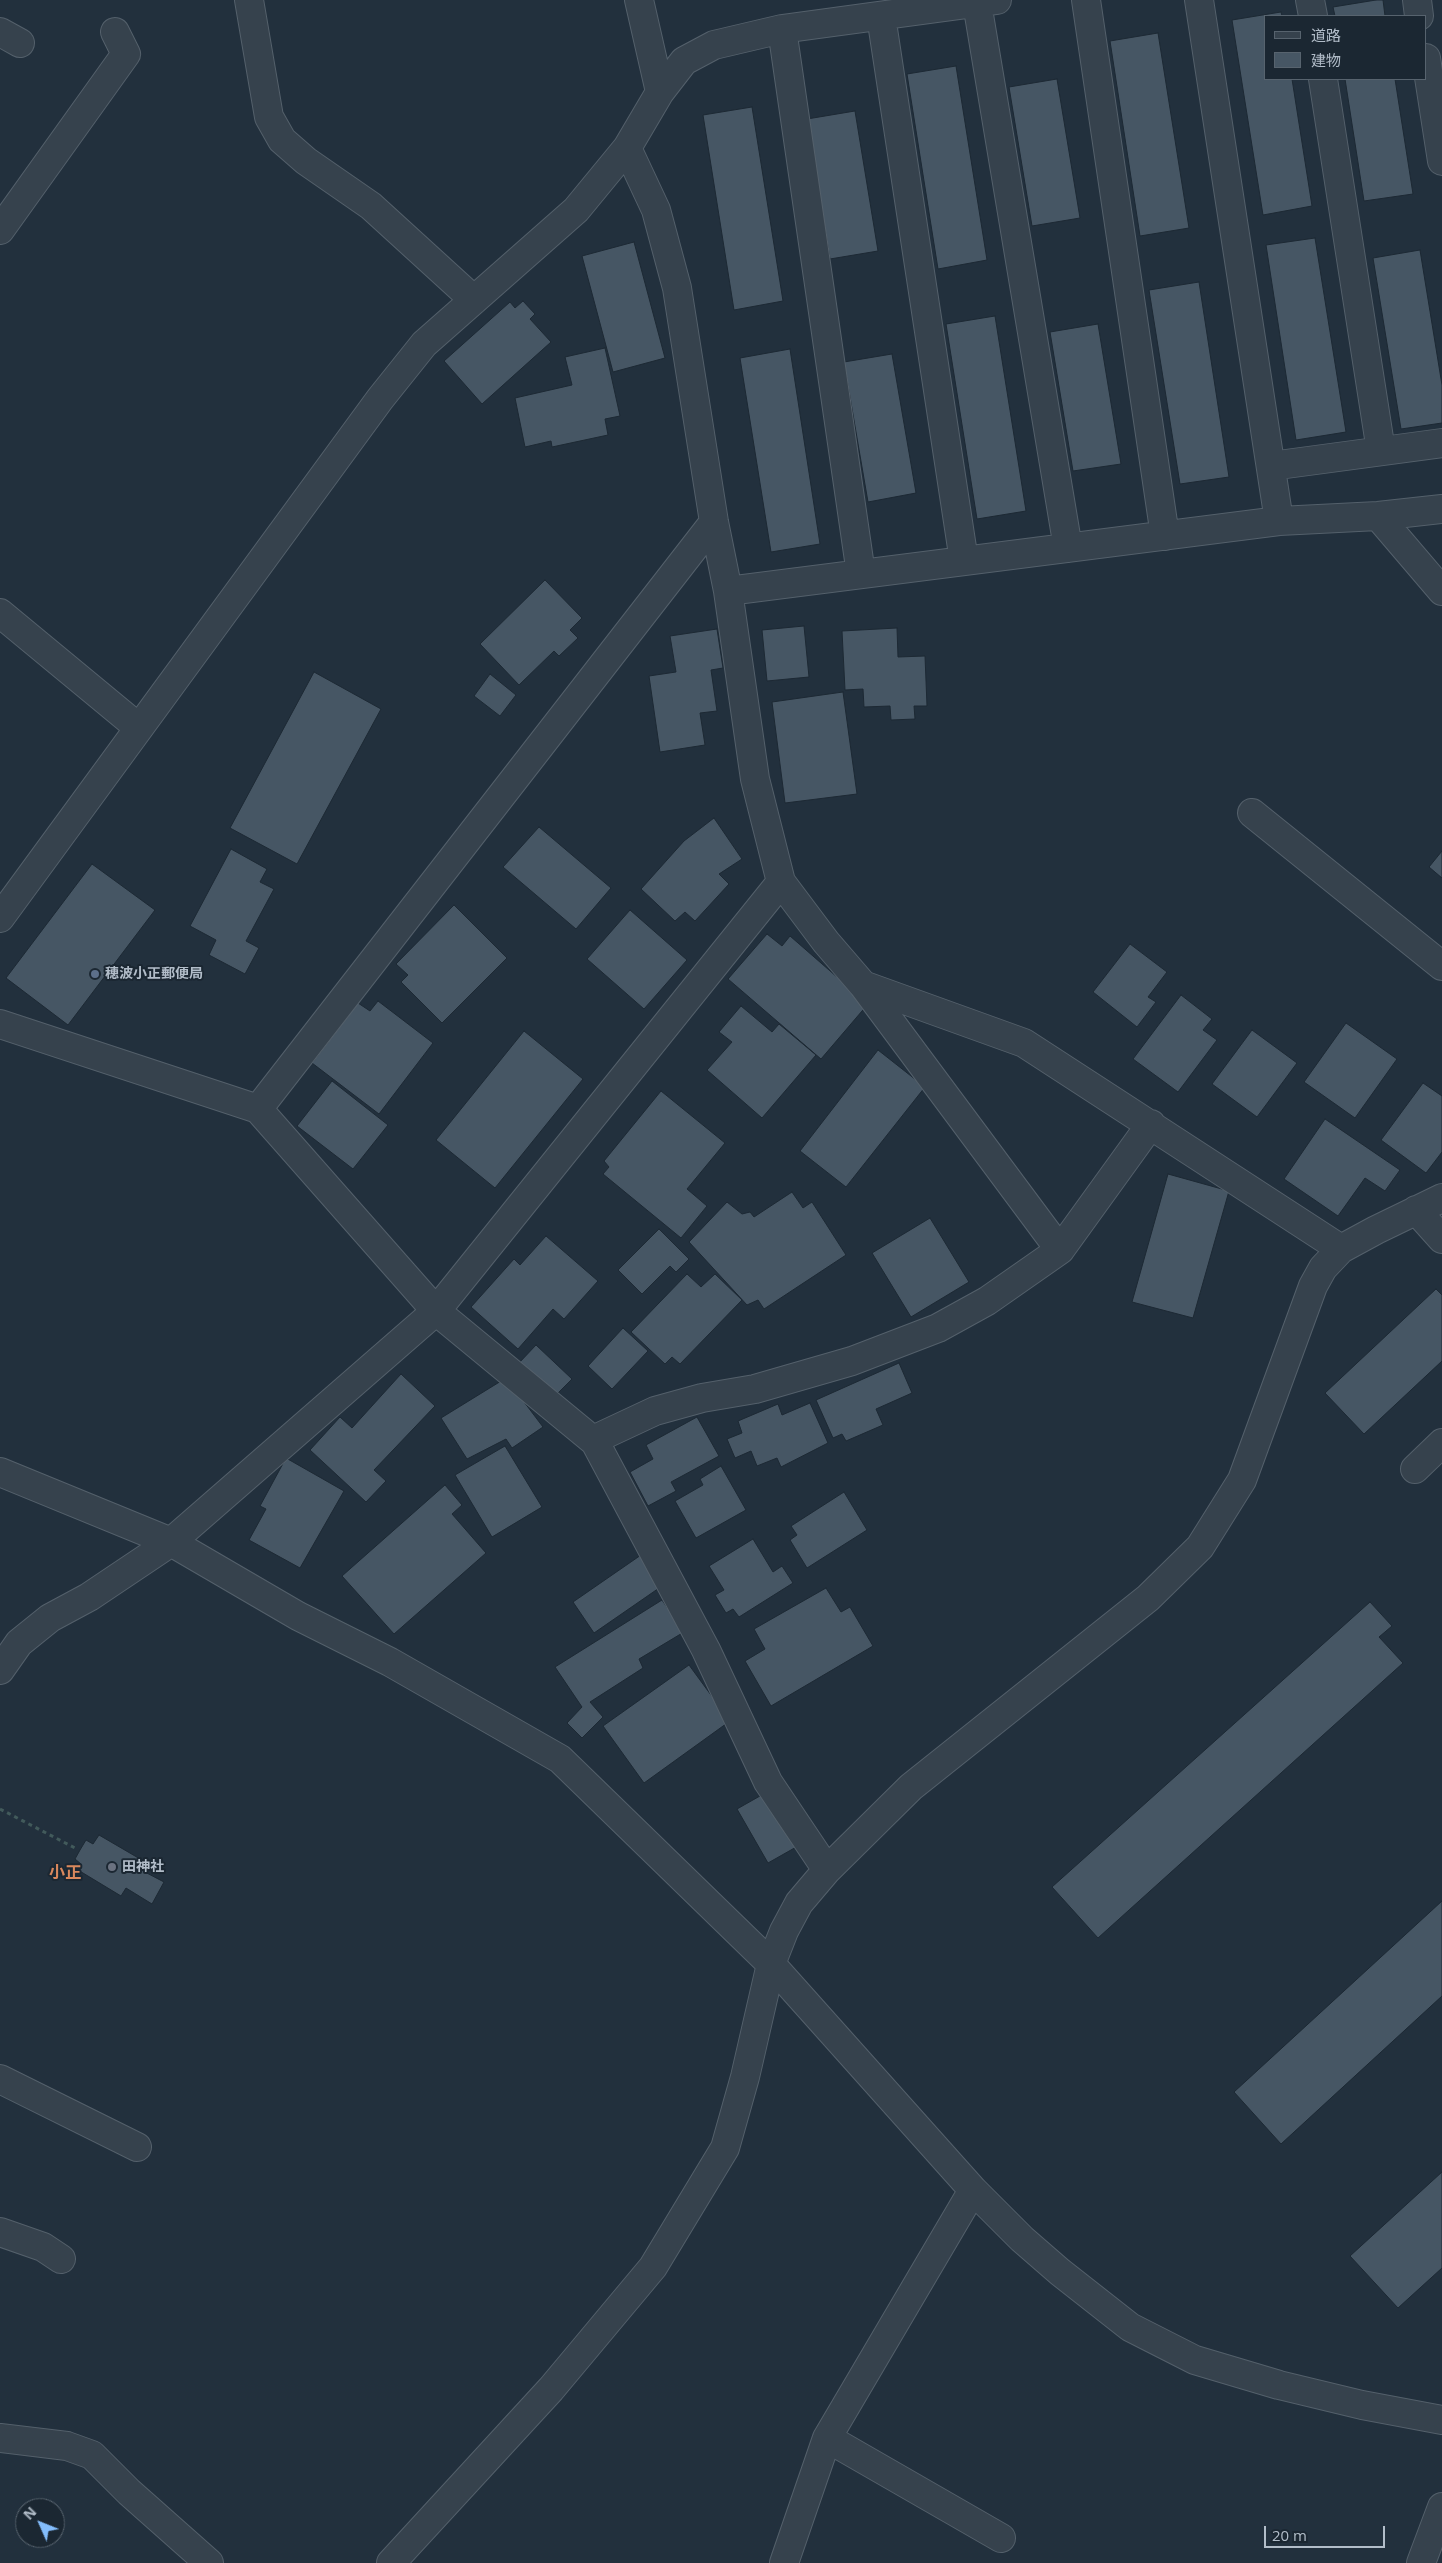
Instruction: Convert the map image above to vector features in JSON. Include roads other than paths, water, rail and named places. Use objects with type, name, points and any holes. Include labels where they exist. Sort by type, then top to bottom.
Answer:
[{"type":"street","points":[[249,0],[269,118],[282,140],[306,161],[371,206],[474,300]]},
{"type":"street","points":[[639,0],[660,92]]},
{"type":"street","points":[[1086,0],[1165,536]]},
{"type":"street","points":[[1199,0],[1279,522]]},
{"type":"street","points":[[1310,0],[1313,15]]},
{"type":"street","points":[[1417,0],[1419,15]]},
{"type":"street","points":[[0,918],[380,399],[424,344],[576,210],[627,148],[660,92],[684,61],[714,45],[782,29],[987,1],[1068,548]]},
{"type":"street","points":[[881,16],[964,561]]},
{"type":"street","points":[[782,29],[861,574]]},
{"type":"street","points":[[0,230],[126,54],[115,32]]},
{"type":"street","points":[[1427,64],[1442,161]]},
{"type":"street","points":[[1323,80],[1381,451]]},
{"type":"street","points":[[627,148],[656,210],[677,288],[714,522],[728,590],[755,779],[781,882],[826,942],[863,985],[1060,1250]]},
{"type":"street","points":[[1270,466],[1442,443]]},
{"type":"street","points":[[728,590],[1279,522],[1378,516],[1442,509]]},
{"type":"street","points":[[1378,516],[1442,591]]},
{"type":"street","points":[[258,1109],[714,522]]},
{"type":"street","points":[[0,614],[139,728]]},
{"type":"street","points":[[1252,813],[1442,966]]},
{"type":"street","points":[[0,1670],[19,1643],[50,1618],[89,1596],[171,1542],[436,1311],[781,882]]},
{"type":"street","points":[[863,985],[1024,1044],[1151,1124],[1341,1249]]},
{"type":"street","points":[[0,1024],[258,1109],[436,1311],[593,1440],[706,1650],[768,1782],[827,1870]]},
{"type":"street","points":[[593,1440],[655,1410],[702,1398],[755,1389],[852,1361],[938,1328],[987,1301],[1060,1250],[1151,1124]]},
{"type":"street","points":[[391,2563],[551,2389],[653,2267],[725,2148],[745,2077],[771,1964],[798,1903],[827,1870],[911,1786],[1148,1598],[1200,1547],[1242,1480],[1313,1286],[1323,1268],[1341,1249],[1442,1198]]},
{"type":"street","points":[[1416,1210],[1442,1239]]},
{"type":"street","points":[[1416,1469],[1442,1443]]},
{"type":"street","points":[[0,1472],[171,1542],[298,1616],[390,1662],[560,1759],[771,1964],[973,2190],[1022,2239],[1060,2272],[1130,2327],[1195,2360],[1279,2385],[1344,2401],[1442,2420]]},
{"type":"street","points":[[0,2079],[137,2147]]},
{"type":"street","points":[[785,2563],[827,2438],[973,2190]]},
{"type":"street","points":[[0,2232],[43,2247],[61,2259]]},
{"type":"street","points":[[0,2438],[68,2446],[92,2455],[129,2492],[209,2563]]},
{"type":"street","points":[[827,2438],[1001,2538]]},
{"type":"street","points":[[1421,2563],[1442,2507]]},
{"type":"place","name":"穂波小正郵便局","points":[[95,974]]},
{"type":"place","name":"田神社","points":[[112,1867]]},
{"type":"district","name":"小正","points":[[65,1873]]}]
